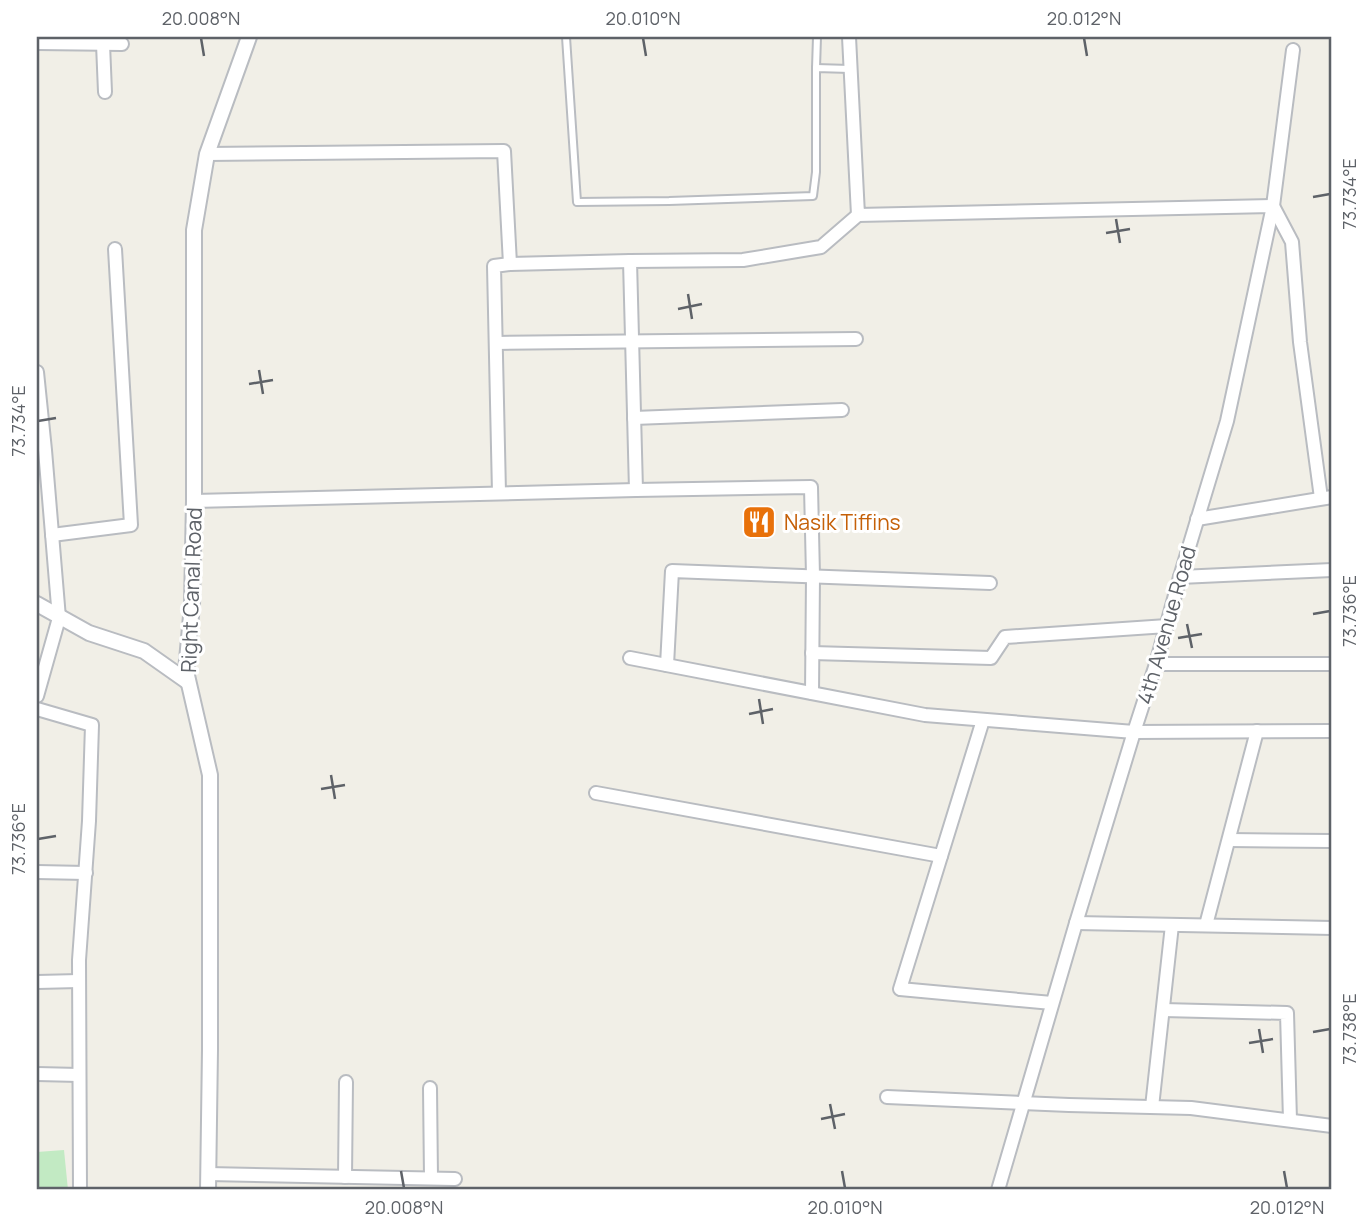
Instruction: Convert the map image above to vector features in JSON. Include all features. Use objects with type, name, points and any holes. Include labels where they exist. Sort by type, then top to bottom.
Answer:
[{"type":"street","name":"Right Canal Road","points":[[208,1190],[210,775],[186,671],[192,605],[194,501],[194,230],[207,154],[249,37]]},
{"type":"street","points":[[849,37],[858,215]]},
{"type":"street","points":[[37,43],[122,44]]},
{"type":"street","points":[[103,44],[105,92]]},
{"type":"street","name":"4th Avenue Road","points":[[998,1190],[1227,421],[1273,206],[1293,50]]},
{"type":"street","points":[[207,154],[504,152],[510,264]]},
{"type":"street","points":[[499,493],[494,266],[744,260],[821,247],[858,215],[1273,206],[1292,242],[1300,342],[1327,498],[1197,519]]},
{"type":"street","points":[[52,535],[131,525],[115,249]]},
{"type":"street","points":[[630,261],[636,490]]},
{"type":"street","points":[[496,344],[856,339]]},
{"type":"street","points":[[37,372],[41,450],[59,618],[37,696]]},
{"type":"street","points":[[634,418],[842,410]]},
{"type":"street","points":[[194,501],[811,487],[812,693]]},
{"type":"street","points":[[1180,577],[1332,570]]},
{"type":"street","points":[[667,665],[672,571],[990,583]]},
{"type":"street","points":[[37,604],[89,633],[144,651],[188,682]]},
{"type":"street","points":[[812,653],[990,658],[1005,637],[1167,626]]},
{"type":"street","points":[[630,658],[925,715],[1134,732],[1332,731]]},
{"type":"street","points":[[1156,664],[1332,664]]},
{"type":"street","points":[[37,709],[92,725],[86,873],[79,960],[80,1190]]},
{"type":"street","points":[[983,720],[900,989],[1052,1003]]},
{"type":"street","points":[[1206,926],[1257,731]]},
{"type":"street","points":[[596,793],[941,856]]},
{"type":"street","points":[[1229,840],[1332,841]]},
{"type":"street","points":[[37,872],[86,873]]},
{"type":"street","points":[[1076,923],[1332,928]]},
{"type":"street","points":[[1152,1107],[1172,925]]},
{"type":"street","points":[[37,982],[79,981]]},
{"type":"street","points":[[1163,1010],[1287,1013],[1290,1120]]},
{"type":"street","points":[[37,1074],[79,1075]]},
{"type":"street","points":[[345,1177],[346,1082]]},
{"type":"street","points":[[430,1088],[431,1178]]},
{"type":"street","points":[[887,1097],[1191,1108],[1332,1126]]},
{"type":"street","points":[[208,1174],[455,1179]]},
{"type":"lane","points":[[566,37],[578,202],[813,196],[816,172],[817,37]]},
{"type":"lane","points":[[816,68],[850,69]]},
{"type":"green space","points":[[64,1150],[68,1190],[37,1190],[37,1152]]},
{"type":"place","name":"Nasik Tiffins","points":[[759,522]]}]
